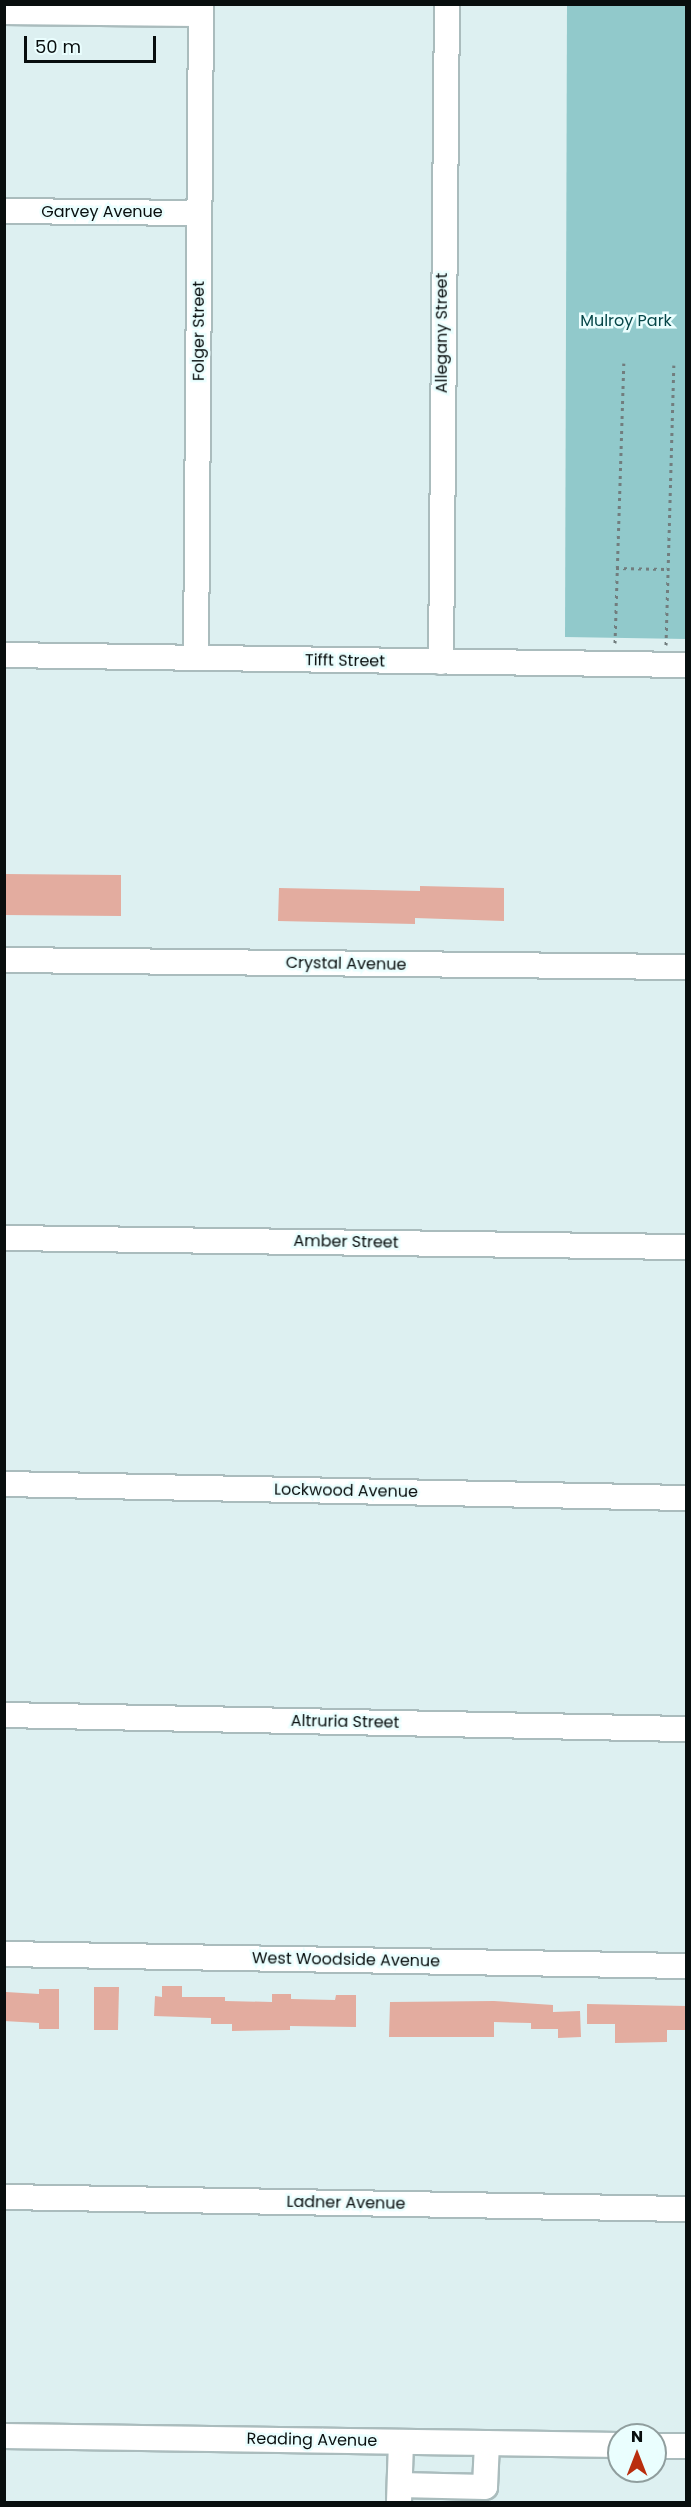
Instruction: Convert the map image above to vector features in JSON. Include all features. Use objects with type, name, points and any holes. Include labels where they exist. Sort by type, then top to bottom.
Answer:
[{"type":"street","name":"Allegany Street","points":[[441,662],[447,4]]},
{"type":"street","points":[[4,12],[195,14],[195,8],[201,6]]},
{"type":"street","name":"Folger Street","points":[[196,658],[201,6]]},
{"type":"street","name":"Garvey Avenue","points":[[4,211],[199,213]]},
{"type":"street","name":"Tifft Street","points":[[4,655],[687,665]]},
{"type":"street","name":"Crystal Avenue","points":[[4,960],[687,967]]},
{"type":"street","name":"Amber Street","points":[[4,1238],[687,1247]]},
{"type":"street","name":"Lockwood Avenue","points":[[4,1484],[687,1498]]},
{"type":"street","name":"Altruria Street","points":[[4,1715],[687,1729]]},
{"type":"street","name":"West Woodside Avenue","points":[[4,1954],[687,1966]]},
{"type":"street","name":"Ladner Avenue","points":[[4,2197],[687,2209]]},
{"type":"street","name":"Reading Avenue","points":[[4,2436],[607,2445]]},
{"type":"street","points":[[401,2442],[400,2494],[486,2487],[487,2443]]},
{"type":"street","points":[[667,2446],[687,2446]]},
{"type":"path","points":[[614,647],[624,363]]},
{"type":"path","points":[[666,647],[674,365]]},
{"type":"path","points":[[616,568],[667,569]]},
{"type":"green space","name":"Mulroy Park","points":[[567,5],[686,5],[686,639],[565,637]]},
{"type":"building","points":[[4,874],[121,875],[121,916],[4,915]]},
{"type":"building","points":[[420,886],[504,888],[504,921],[415,918],[415,924],[278,921],[279,888],[420,891]]},
{"type":"building","points":[[162,1986],[182,1986],[182,1997],[225,1997],[225,2001],[272,2002],[272,1994],[291,1994],[291,1999],[335,2000],[336,1995],[356,1995],[356,2027],[290,2026],[290,2030],[232,2031],[232,2024],[211,2024],[211,2018],[154,2016],[155,1996],[162,1997]]},
{"type":"building","points":[[94,1987],[119,1987],[118,2030],[94,2030]]},
{"type":"building","points":[[39,1989],[59,1989],[59,2029],[39,2029],[39,2023],[4,2021],[6,1992],[39,1994]]},
{"type":"building","points":[[494,2001],[553,2005],[553,2012],[580,2011],[581,2037],[558,2038],[558,2029],[531,2029],[531,2023],[494,2022],[494,2037],[389,2037],[390,2002]]},
{"type":"building","points":[[587,2004],[687,2006],[687,2030],[667,2030],[667,2042],[615,2043],[615,2024],[587,2024]]}]
